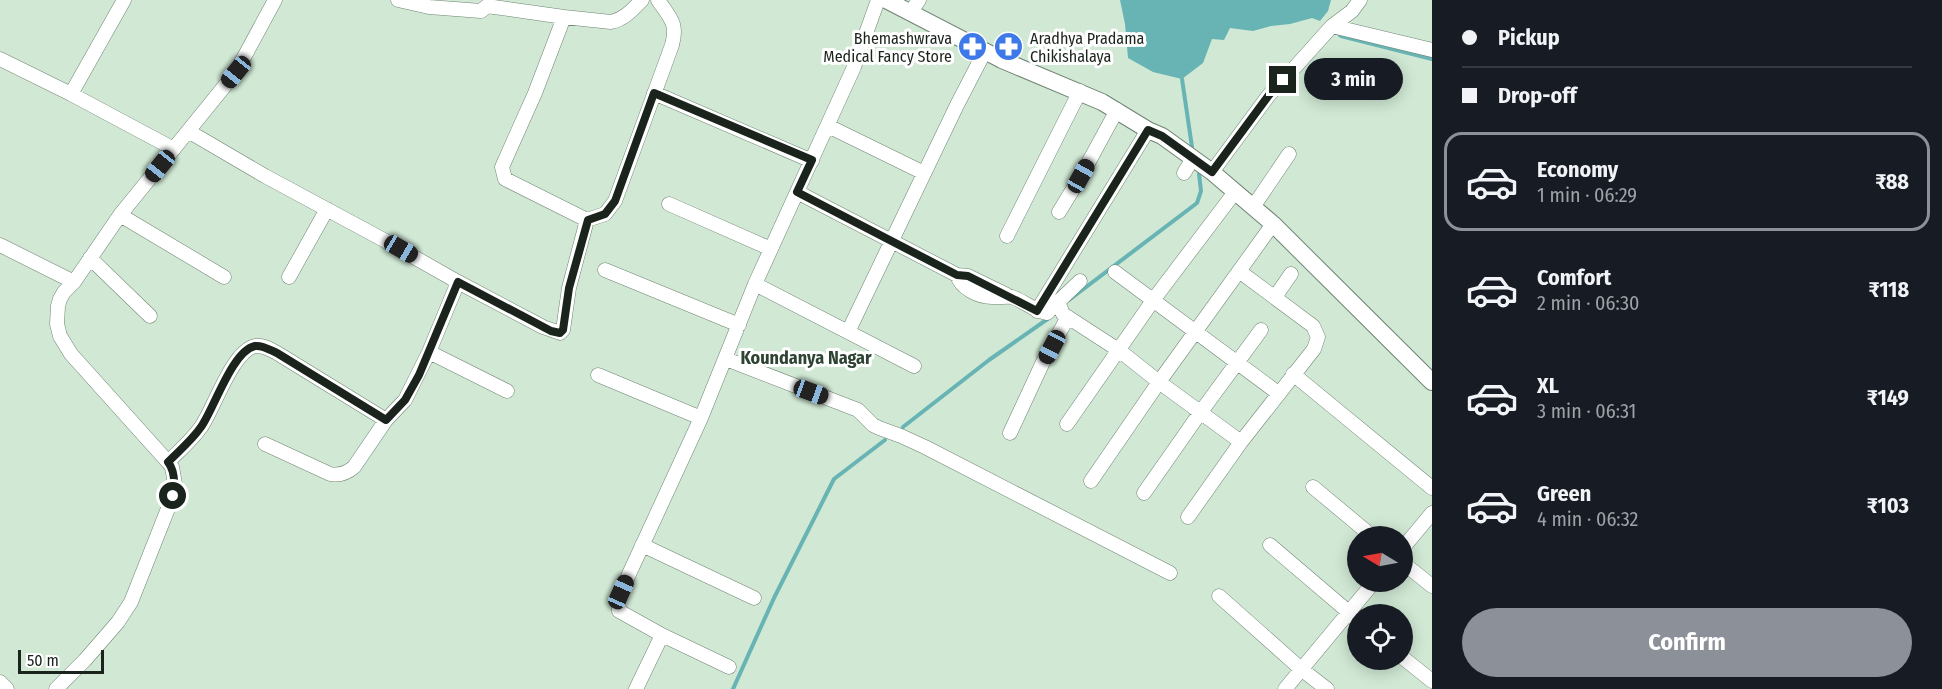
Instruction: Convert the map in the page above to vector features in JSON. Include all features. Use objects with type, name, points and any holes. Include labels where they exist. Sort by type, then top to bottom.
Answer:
[{"type":"main road","points":[[886,0],[915,6],[1002,60],[1080,91],[1162,136],[1212,172],[1273,224],[1432,382]]},
{"type":"street","points":[[71,94],[124,0]]},
{"type":"street","points":[[56,689],[118,622],[131,602],[173,496],[175,484],[172,467],[72,354],[60,336],[57,324],[58,306],[64,292],[74,282],[120,215],[236,72],[276,0]]},
{"type":"street","points":[[398,0],[429,8],[487,6],[611,22],[618,20],[642,0]]},
{"type":"street","points":[[564,17],[535,93],[502,167],[505,179],[588,220],[605,214],[615,201],[675,32],[673,23],[658,0]]},
{"type":"street","points":[[729,667],[662,635],[619,611],[618,598],[701,418],[755,284],[854,67],[878,0]]},
{"type":"street","points":[[1212,172],[1269,95],[1332,26],[1352,11],[1360,0]]},
{"type":"street","points":[[1332,26],[1432,50]]},
{"type":"street","points":[[848,332],[985,51]]},
{"type":"street","points":[[0,59],[174,149]]},
{"type":"street","points":[[1007,236],[1080,91]]},
{"type":"street","points":[[654,93],[812,160]]},
{"type":"street","points":[[1059,212],[1117,110]]},
{"type":"street","points":[[828,126],[924,173]]},
{"type":"street","points":[[1037,311],[1148,130]]},
{"type":"street","points":[[188,131],[458,282],[543,327],[560,333],[563,330],[569,288],[588,220]]},
{"type":"street","points":[[1253,207],[1289,154]]},
{"type":"street","points":[[1184,173],[1193,158]]},
{"type":"street","points":[[797,192],[957,275],[965,287],[979,295],[1012,297],[1037,311],[1047,313],[1080,281]]},
{"type":"street","points":[[1067,424],[1154,299],[1235,192]]},
{"type":"street","points":[[669,204],[771,249]]},
{"type":"street","points":[[289,276],[327,209]]},
{"type":"street","points":[[120,215],[224,277]]},
{"type":"street","points":[[1091,480],[1273,224]]},
{"type":"street","points":[[0,245],[74,282]]},
{"type":"street","points":[[90,258],[150,316]]},
{"type":"street","points":[[605,270],[739,325]]},
{"type":"street","points":[[1188,517],[1240,442],[1317,343],[1318,333],[1313,326],[1239,271]]},
{"type":"street","points":[[1115,272],[1278,393]]},
{"type":"street","points":[[1275,297],[1291,274]]},
{"type":"street","points":[[265,444],[320,470],[338,475],[348,473],[386,420],[405,400],[429,352],[458,282]]},
{"type":"street","points":[[755,284],[914,366]]},
{"type":"street","points":[[1058,302],[1063,314],[1120,351],[1240,442]]},
{"type":"street","points":[[1010,433],[1043,362],[1068,316]]},
{"type":"street","points":[[1144,493],[1261,330]]},
{"type":"street","points":[[168,462],[201,428],[245,351],[257,346],[277,353],[386,420]]},
{"type":"street","points":[[429,352],[507,391]]},
{"type":"street","points":[[726,359],[858,410],[873,425],[925,447],[1170,573]]},
{"type":"street","points":[[598,375],[701,418]]},
{"type":"street","points":[[1293,375],[1432,488]]},
{"type":"street","points":[[1314,487],[1359,526]]},
{"type":"street","points":[[1413,536],[1432,513]]},
{"type":"street","points":[[642,545],[754,598]]},
{"type":"street","points":[[1270,545],[1347,612]]},
{"type":"street","points":[[1413,571],[1432,586]]},
{"type":"street","points":[[1219,596],[1301,669],[1327,689]]},
{"type":"street","points":[[1284,689],[1347,621]]},
{"type":"street","points":[[636,689],[662,635]]},
{"type":"street","points":[[1413,666],[1432,681]]},
{"type":"street","points":[[0,682],[7,689]]},
{"type":"water","points":[[1120,0],[1331,0],[1328,11],[1320,21],[1312,18],[1253,31],[1230,28],[1224,40],[1212,39],[1203,63],[1182,79],[1153,72],[1128,58]]},
{"type":"waterway","points":[[1338,33],[1341,36],[1432,59]]},
{"type":"waterway","points":[[1182,79],[1192,147]]},
{"type":"waterway","points":[[1069,300],[1197,203],[1201,191],[1199,174]]},
{"type":"waterway","points":[[903,427],[989,360],[1049,318]]},
{"type":"waterway","points":[[733,689],[774,598],[834,479],[885,440]]},
{"type":"place","name":"Bhemashwrava Medical Fancy Store","points":[[973,47]]},
{"type":"place","name":"Aradhya Pradama Chikishalaya","points":[[1009,47]]},
{"type":"district","name":"Koundanya Nagar","points":[[806,358]]},
{"type":"route","points":[[173,496],[175,484],[172,467],[168,462],[201,428],[237,362],[245,351],[251,348],[265,347],[277,353],[386,420],[405,400],[419,375],[458,282],[551,331],[560,333],[565,324],[569,288],[588,220],[605,214],[615,201],[654,93],[812,160],[797,192],[957,275],[968,276],[1037,311],[1148,130],[1162,136],[1212,172],[1245,126],[1283,80]]}]
